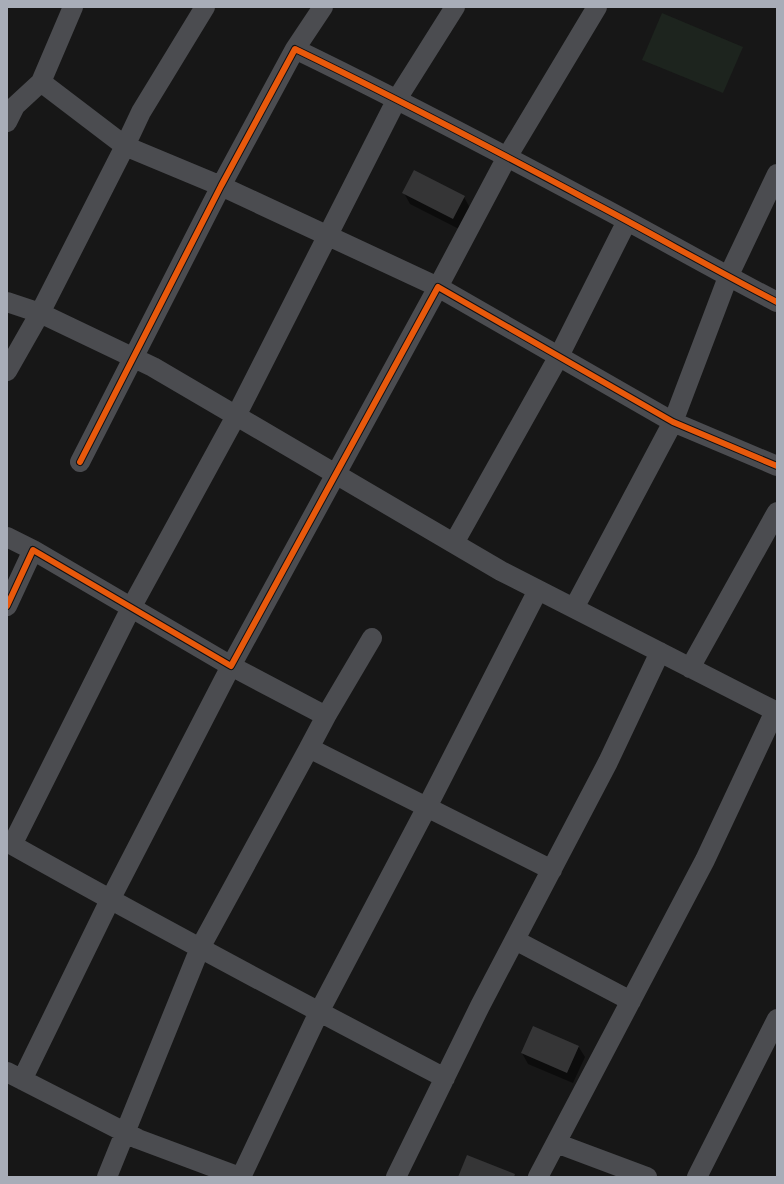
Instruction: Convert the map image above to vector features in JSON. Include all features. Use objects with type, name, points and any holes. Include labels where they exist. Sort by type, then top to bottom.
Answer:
[{"type":"street","points":[[7,122],[15,106],[41,82],[73,7]]},
{"type":"street","points":[[7,371],[40,313],[141,112],[205,7]]},
{"type":"street","points":[[80,462],[221,186],[295,48],[323,7]]},
{"type":"street","points":[[444,1078],[110,900],[10,844],[131,608],[236,416],[397,98],[455,7]]},
{"type":"street","points":[[538,590],[427,808],[319,1012],[241,1177],[138,1139],[14,1076],[110,900],[231,666],[438,287],[507,156],[597,7]]},
{"type":"street","points":[[295,48],[397,98],[777,302]]},
{"type":"street","points":[[41,82],[125,146],[221,186],[438,287],[674,422],[777,466]]},
{"type":"street","points":[[574,608],[674,422],[728,277],[777,174]]},
{"type":"street","points":[[454,543],[559,356],[627,221]]},
{"type":"street","points":[[7,302],[40,313],[153,367],[501,571],[776,711],[705,860],[538,1177]]},
{"type":"street","points":[[690,668],[777,512]]},
{"type":"street","points":[[7,537],[33,550],[231,666],[326,716]]},
{"type":"street","points":[[7,606],[33,550]]},
{"type":"street","points":[[108,1177],[200,948],[326,716],[372,638]]},
{"type":"street","points":[[396,1177],[480,1006],[608,762],[660,652]]},
{"type":"street","points":[[309,748],[552,870]]},
{"type":"street","points":[[515,940],[631,1001]]},
{"type":"street","points":[[697,1177],[777,1019]]},
{"type":"street","points":[[556,1143],[647,1177]]},
{"type":"shaded area","points":[[662,13],[743,47],[723,93],[642,60]]},
{"type":"building","points":[[414,170],[465,196],[453,219],[402,193]]},
{"type":"building","points":[[533,1026],[579,1046],[567,1073],[521,1053]]},
{"type":"building","points":[[467,1155],[515,1174],[514,1177],[458,1177]]},
{"type":"cycle path","points":[[80,462],[221,186],[295,49],[479,142],[777,302]]},
{"type":"cycle path","points":[[7,606],[33,550],[231,666],[438,287],[673,422],[777,466]]}]
